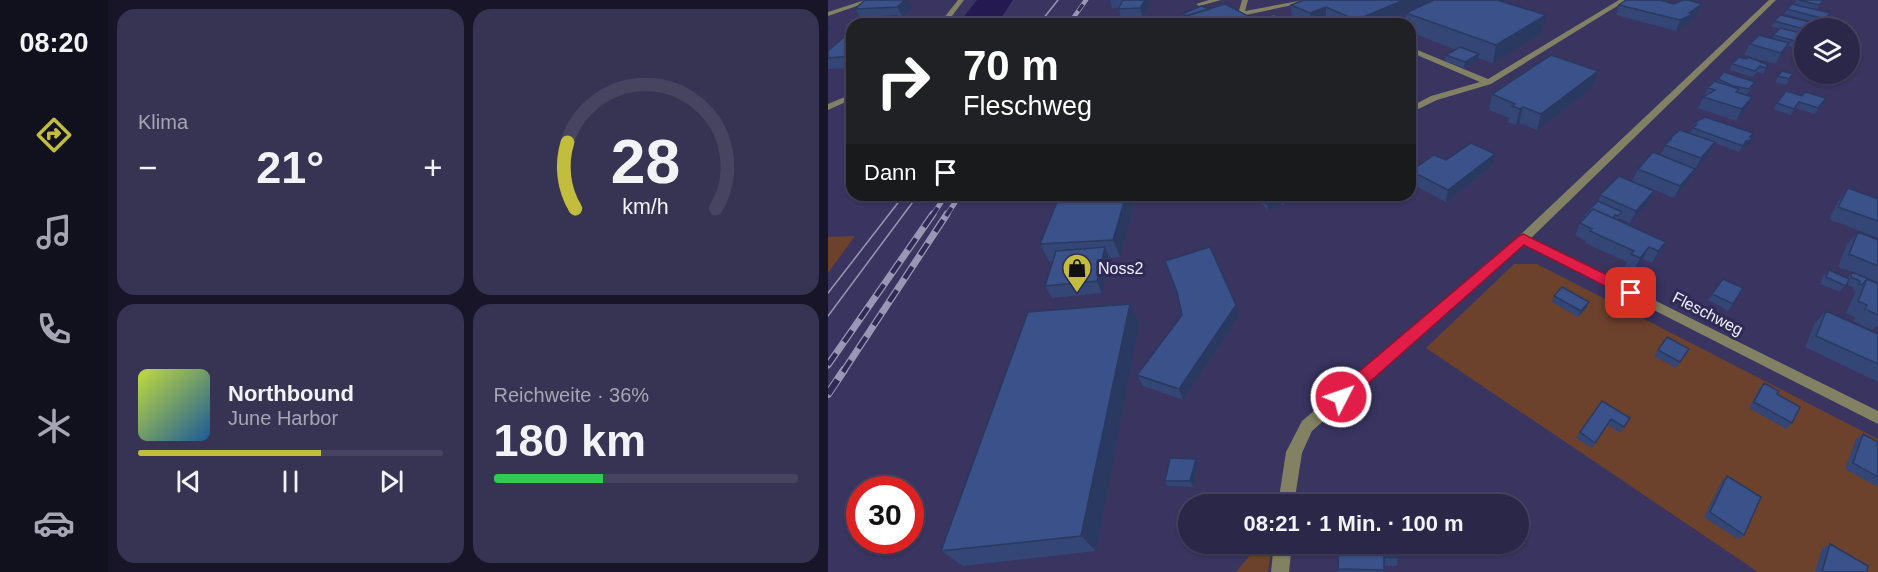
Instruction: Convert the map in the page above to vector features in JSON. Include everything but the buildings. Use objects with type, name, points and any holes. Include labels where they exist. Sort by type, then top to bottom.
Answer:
[{"type":"street","points":[[828,14],[871,0]]},
{"type":"street","points":[[947,18],[961,0]]},
{"type":"street","points":[[1199,4],[1218,0]]},
{"type":"street","points":[[1245,0],[1241,14],[1318,1]]},
{"type":"street","points":[[1416,107],[1434,98],[1488,82],[1624,0]]},
{"type":"street","points":[[1288,494],[1294,452],[1307,426],[1523,239],[1773,0]]},
{"type":"street","points":[[1416,52],[1488,82]]},
{"type":"street","points":[[1416,57],[1422,54]]},
{"type":"street","points":[[828,107],[846,99]]},
{"type":"street","name":"Fleschweg","points":[[1523,239],[1878,418]]},
{"type":"street","points":[[1280,572],[1282,554]]},
{"type":"shaded area","points":[[977,0],[1013,0],[1001,18],[963,18]]},
{"type":"shaded area","points":[[855,236],[828,273],[828,237]]},
{"type":"shaded area","points":[[1514,264],[1537,264],[1878,439],[1878,572],[1758,572],[1426,348]]},
{"type":"shaded area","points":[[1251,554],[1270,554],[1268,572],[1236,572]]},
{"type":"tram line","points":[[1044,18],[1058,0]]},
{"type":"tram line","points":[[828,293],[899,201]]},
{"type":"tram line","points":[[828,316],[914,201]]},
{"type":"railway","points":[[1073,18],[1086,0]]},
{"type":"railway","points":[[932,216],[942,201]]},
{"type":"railway","points":[[946,216],[956,201]]},
{"type":"railway","points":[[828,365],[933,214]]},
{"type":"railway","points":[[843,372],[947,214]]},
{"type":"railway","points":[[828,394],[844,370]]},
{"type":"place","name":"Noss2","points":[[1077,294]]},
{"type":"route","points":[[1341,397],[1523,239],[1631,293]]}]
